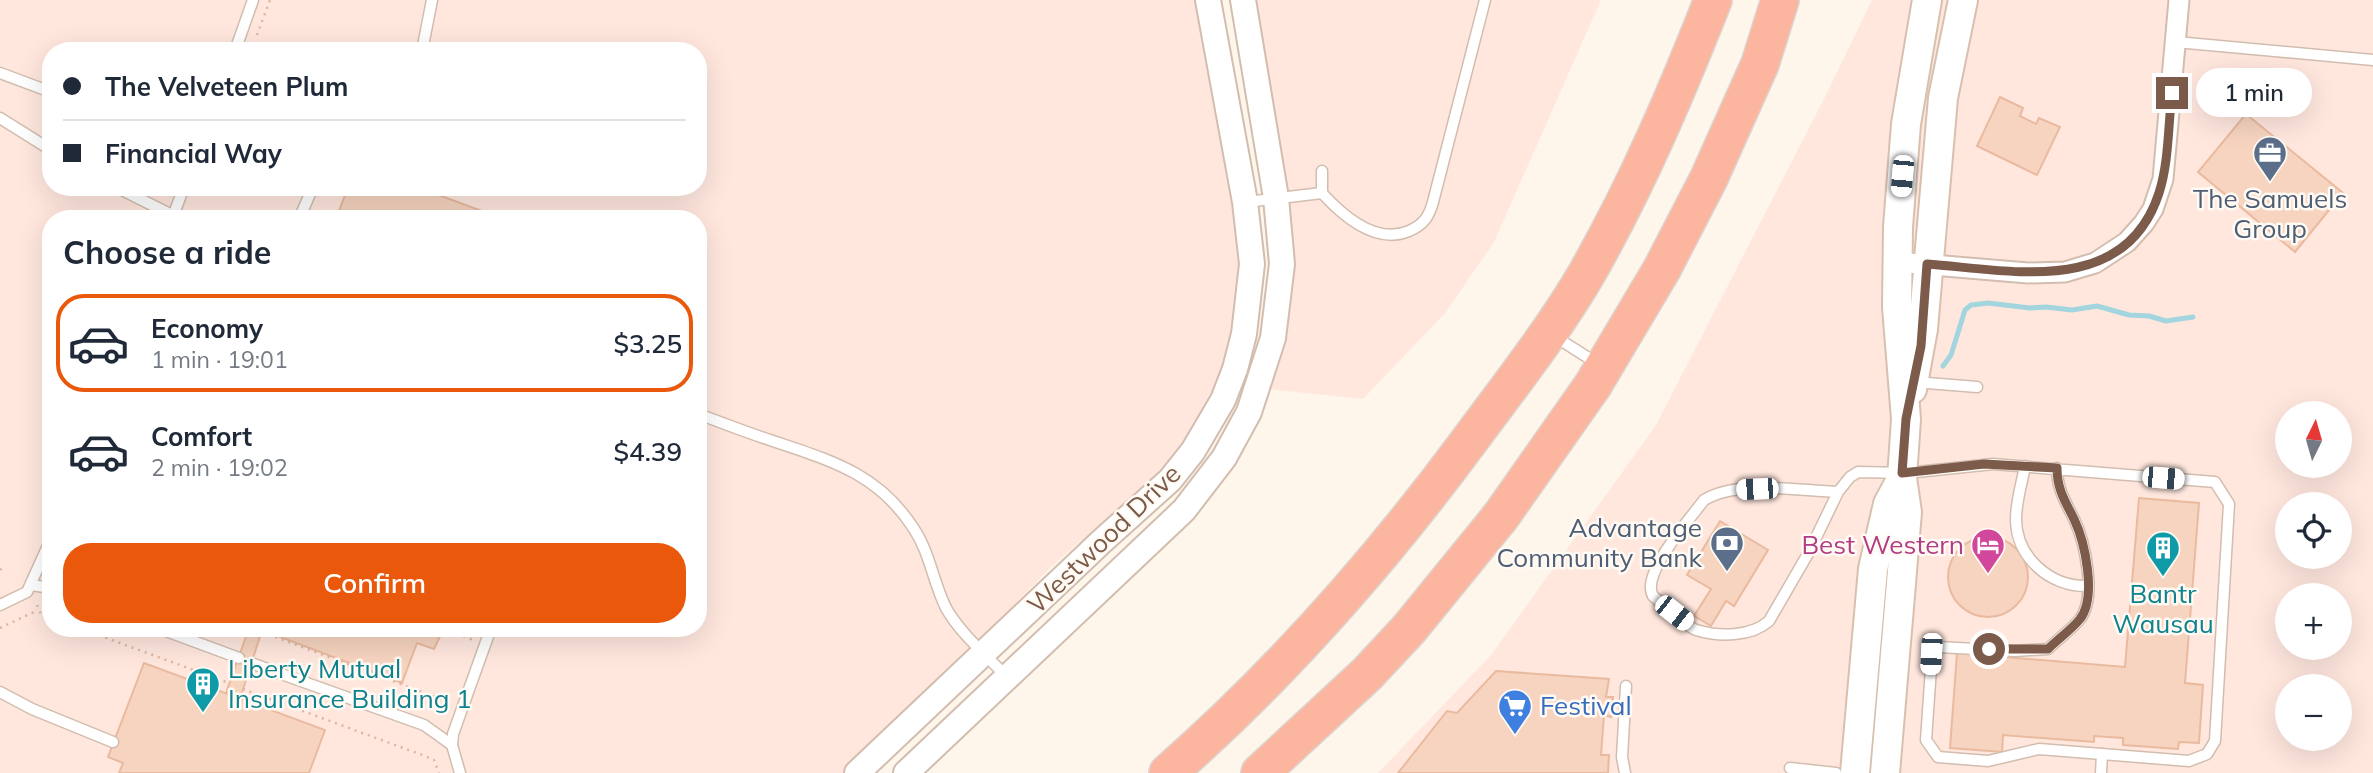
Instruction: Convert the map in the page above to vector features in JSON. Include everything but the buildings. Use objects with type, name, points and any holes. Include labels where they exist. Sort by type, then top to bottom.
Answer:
[{"type":"highway","points":[[1493,410],[1611,187],[1669,61],[1689,0]]},
{"type":"highway","points":[[1168,773],[1230,717],[1376,562],[1550,333],[1597,254],[1641,170],[1713,0]]},
{"type":"highway","points":[[1260,773],[1367,674],[1403,635],[1529,478],[1604,368],[1685,225],[1734,124],[1760,64],[1780,0]]},
{"type":"highway","points":[[1760,64],[1788,26],[1802,0]]},
{"type":"highway","points":[[1147,773],[1289,656]]},
{"type":"highway","points":[[1282,773],[1342,711],[1367,674]]},
{"type":"main road","points":[[1906,419],[1898,328],[1897,262],[1906,124],[1927,0]]},
{"type":"main road","points":[[1885,773],[1906,535],[1907,504],[1902,475],[1906,419],[1922,338],[1943,98],[1963,0]]},
{"type":"main road","points":[[1854,773],[1873,569],[1888,504],[1902,475]]},
{"type":"street","name":"Westwood Drive","points":[[857,773],[1170,480],[1216,415],[1235,369],[1247,318],[1252,264],[1245,202],[1208,0]]},
{"type":"street","name":"Westwood Drive","points":[[906,773],[1184,510],[1213,474],[1233,443],[1258,389],[1276,321],[1282,264],[1276,198],[1243,0]]},
{"type":"street","points":[[1897,262],[2028,273],[2065,272],[2095,262],[2127,242],[2149,215],[2161,187],[2167,149],[2179,0]]},
{"type":"lane","points":[[237,42],[253,0]]},
{"type":"lane","points":[[424,42],[432,0]]},
{"type":"lane","points":[[1245,202],[1322,193],[1351,219],[1376,233],[1389,235],[1402,233],[1426,219],[1433,202],[1485,0]]},
{"type":"lane","points":[[2176,42],[2373,60]]},
{"type":"lane","points":[[0,73],[42,89]]},
{"type":"lane","points":[[0,118],[42,144]]},
{"type":"lane","points":[[1322,170],[1322,193]]},
{"type":"lane","points":[[133,196],[160,210]]},
{"type":"lane","points":[[1550,333],[1604,368]]},
{"type":"lane","points":[[1914,382],[1977,387]]},
{"type":"lane","points":[[707,417],[841,465],[874,483],[895,503],[915,530],[928,555],[946,608],[1008,678]]},
{"type":"lane","points":[[1838,492],[1757,489],[1714,494],[1704,500],[1660,561],[1649,590],[1694,629],[1723,634],[1760,629],[1776,610],[1809,552],[1838,492],[1850,477],[1858,472],[1902,475],[1984,464],[2057,468],[2215,482],[2229,503],[2215,741],[2207,754],[2189,761],[2039,749],[1987,761],[1938,757],[1926,740],[1931,654],[1938,647],[2015,651],[2048,649],[2081,617],[2087,586],[2083,543],[2059,489],[2057,468]]},
{"type":"lane","points":[[2025,466],[2016,516],[2021,544],[2035,565],[2047,575],[2072,585],[2087,586]]},
{"type":"lane","points":[[0,606],[24,594],[32,584],[42,560]]},
{"type":"lane","points":[[32,584],[42,586]]},
{"type":"lane","points":[[182,637],[239,658]]},
{"type":"lane","points":[[460,773],[452,745],[457,720],[488,637]]},
{"type":"lane","points":[[251,663],[424,725],[452,745]]},
{"type":"lane","points":[[1625,773],[1622,757],[1626,686]]},
{"type":"lane","points":[[0,692],[32,709],[113,742]]},
{"type":"lane","points":[[2101,773],[2102,754]]},
{"type":"lane","points":[[1790,768],[1836,773]]},
{"type":"path","points":[[255,38],[270,0]]},
{"type":"path","points":[[0,570],[3,566]]},
{"type":"path","points":[[37,606],[42,612]]},
{"type":"path","points":[[0,628],[38,610]]},
{"type":"path","points":[[104,637],[229,683]]},
{"type":"path","points":[[275,637],[450,702]]},
{"type":"path","points":[[466,637],[476,641]]},
{"type":"path","points":[[243,689],[435,758],[439,773]]},
{"type":"shaded area","points":[[0,0],[1198,0],[1236,208],[1241,258],[1238,322],[1219,385],[1176,458],[1107,524],[1078,543],[1048,570],[946,677],[843,773],[0,773]]},
{"type":"shaded area","points":[[1253,0],[1601,0],[1494,242],[1446,312],[1363,399],[1267,389],[1278,349]]},
{"type":"shaded area","points":[[1872,0],[2373,0],[2373,773],[1378,773],[1492,654],[1656,425]]},
{"type":"waterway","points":[[1943,366],[1951,355],[1965,310],[1971,305],[1988,303],[2072,310],[2097,306],[2166,321],[2193,317]]},
{"type":"place","name":"The Samuels Group","points":[[2270,183]]},
{"type":"place","name":"Advantage Community Bank","points":[[1727,573]]},
{"type":"place","name":"Best Western","points":[[1988,575]]},
{"type":"place","name":"Bantr Wausau","points":[[2163,578]]},
{"type":"place","name":"Liberty Mutual Insurance Building 1","points":[[203,714]]},
{"type":"place","name":"Festival","points":[[1515,736]]},
{"type":"route","points":[[1989,649],[2048,649],[2081,617],[2087,590],[2085,554],[2080,534],[2059,489],[2057,468],[1984,464],[1902,473],[1906,419],[1921,346],[1927,264],[2028,273],[2065,272],[2087,266],[2113,253],[2144,223],[2159,193],[2165,168],[2172,93]]}]
